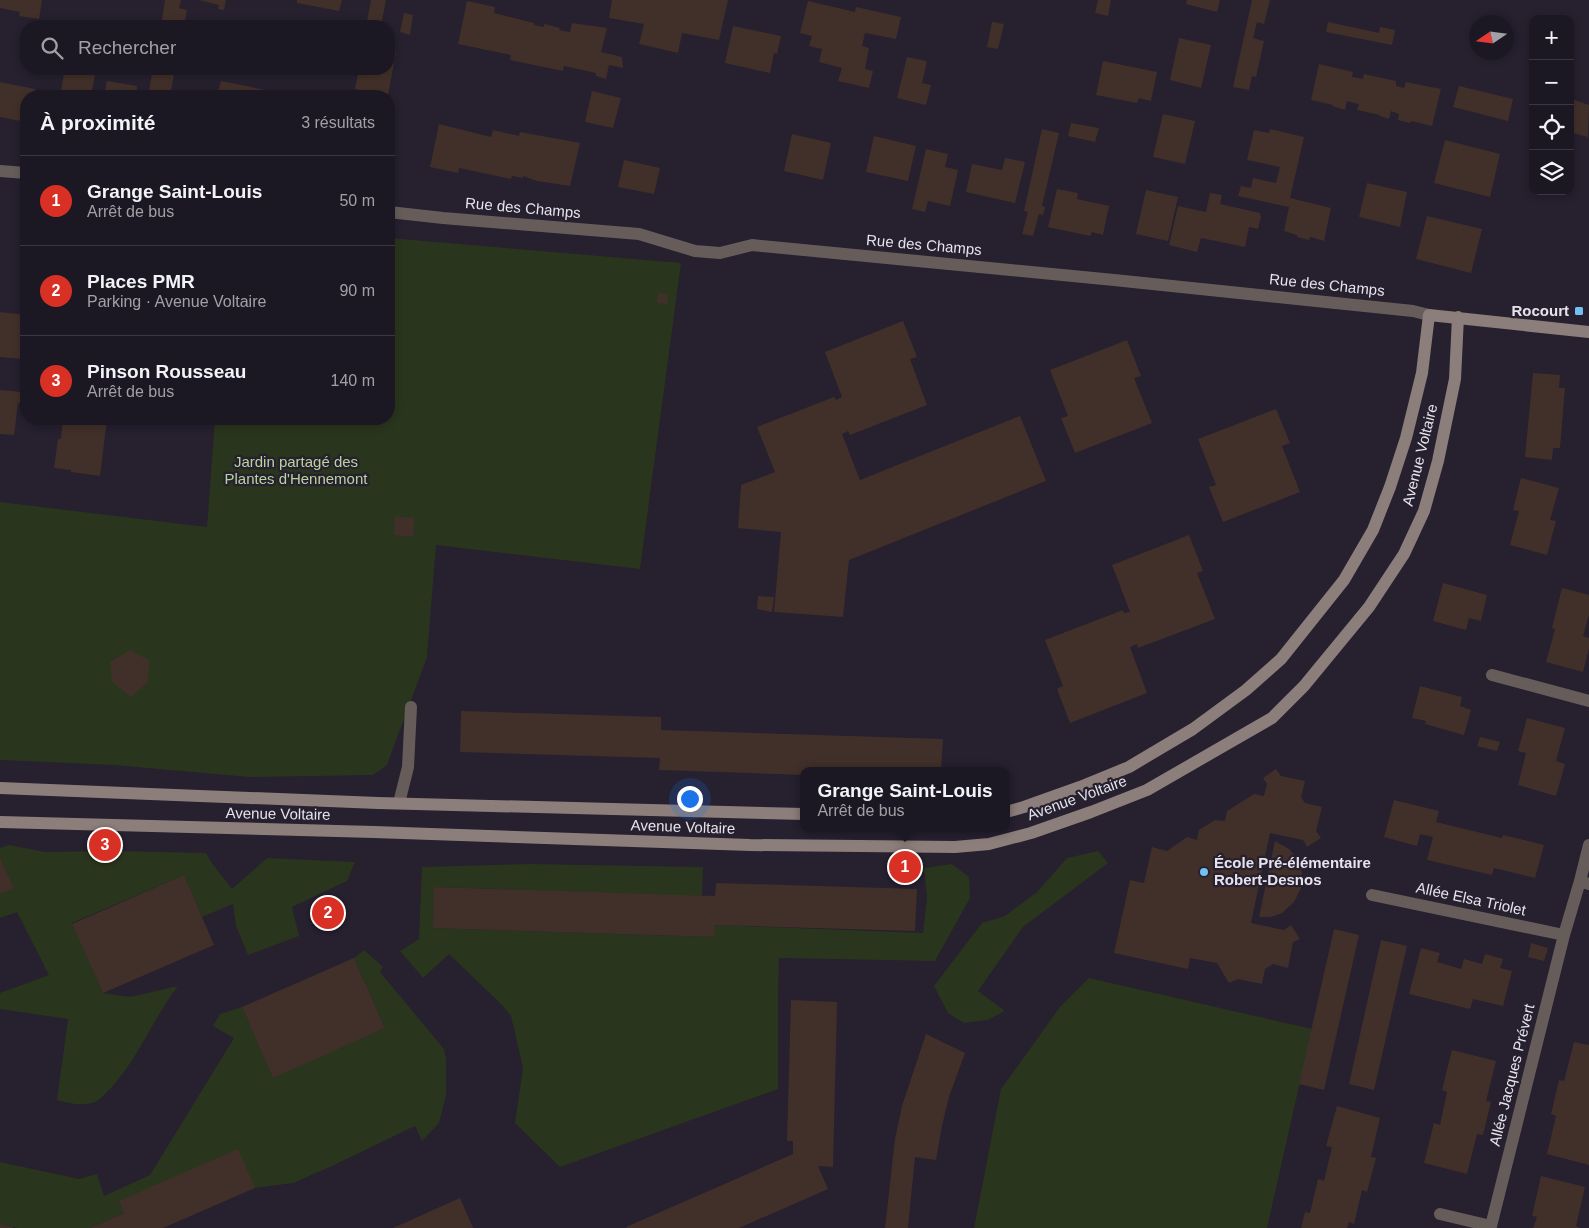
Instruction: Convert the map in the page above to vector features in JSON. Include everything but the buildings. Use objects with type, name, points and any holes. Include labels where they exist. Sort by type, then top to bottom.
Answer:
[{"type":"street","points":[[0,171],[20,173]]},
{"type":"street","name":"Rue des Champs","points":[[395,213],[639,234],[695,251],[720,253],[752,245],[1413,311],[1429,315],[1589,332]]},
{"type":"street","name":"Avenue Voltaire","points":[[1010,811],[1129,767],[1193,729],[1246,690],[1280,660],[1344,580],[1373,530],[1406,438],[1422,373],[1429,315]]},
{"type":"street","name":"Avenue Voltaire","points":[[0,822],[750,845],[955,847],[989,844],[1031,833],[1147,790],[1272,718],[1304,686],[1370,607],[1404,554],[1424,511],[1438,461],[1455,379],[1458,317]]},
{"type":"street","points":[[1492,675],[1589,701]]},
{"type":"street","points":[[399,803],[408,767],[411,707]]},
{"type":"street","name":"Avenue Voltaire","points":[[0,788],[399,803],[800,814]]},
{"type":"street","name":"Allée Jacques Prévert","points":[[1440,1214],[1491,1227],[1564,935],[1585,883],[1589,844]]},
{"type":"street","name":"Allée Elsa Triolet","points":[[1372,895],[1564,935]]},
{"type":"green space","name":"Jardin partagé des Plantes d'Hennemont","points":[[395,239],[681,263],[640,569],[436,545],[427,657],[387,765],[373,775],[249,777],[114,765],[0,760],[0,502],[207,527],[215,425],[395,425]]},
{"type":"green space","points":[[9,845],[45,852],[206,853],[232,889],[267,858],[355,862],[347,881],[292,907],[299,936],[248,955],[236,926],[233,904],[202,917],[184,875],[72,923],[103,993],[130,997],[178,986],[134,1057],[115,1083],[97,1101],[80,1104],[57,1100],[68,1019],[0,1009],[0,993],[49,975],[17,912],[0,918],[0,894],[14,888],[0,857],[0,848]]},
{"type":"green space","points":[[1098,851],[1108,863],[1023,927],[978,991],[1005,1011],[987,1020],[964,1023],[948,1013],[934,986],[982,923],[1005,916],[1037,892],[1067,858]]},
{"type":"green space","points":[[530,864],[703,867],[702,896],[435,887],[433,928],[713,937],[715,925],[923,933],[927,898],[924,868],[952,864],[969,877],[970,898],[935,961],[779,958],[778,1089],[560,1167],[515,1123],[523,1068],[511,1016],[449,954],[423,978],[400,951],[419,939],[422,867]]},
{"type":"green space","points":[[364,950],[383,967],[380,972],[444,1049],[446,1059],[446,1095],[439,1123],[422,1141],[415,1126],[293,1183],[255,1188],[124,1213],[90,1228],[17,1228],[0,1224],[0,1162],[79,1179],[97,1174],[104,1196],[150,1175],[234,1038],[213,1026],[220,1014],[242,1007],[273,1077],[385,1028],[354,958]]},
{"type":"green space","points":[[1089,978],[1312,1029],[1267,1228],[974,1228],[1001,1089],[1060,1007]]},
{"type":"place","name":"Rocourt","points":[[1579,311]]},
{"type":"place","name":"Pinson Rousseau","points":[[105,845]]},
{"type":"place","name":"Grange Saint-Louis","points":[[905,867]]},
{"type":"place","name":"École Pré-élémentaire Robert-Desnos","points":[[1204,872]]},
{"type":"place","name":"Places PMR","points":[[328,913]]}]
